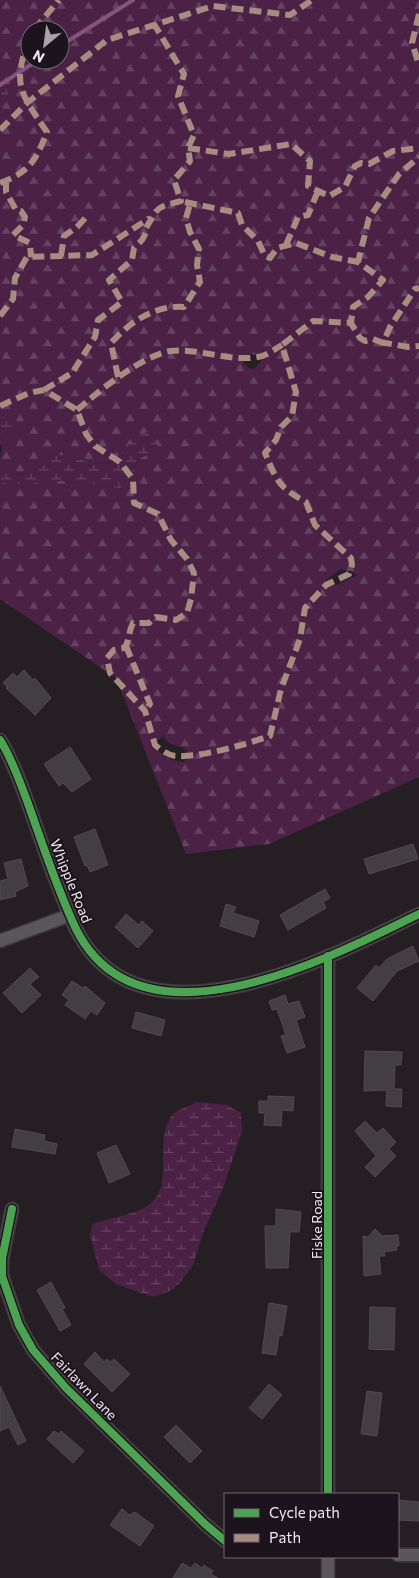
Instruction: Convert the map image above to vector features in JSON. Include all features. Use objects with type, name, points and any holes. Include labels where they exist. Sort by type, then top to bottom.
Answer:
[{"type":"street","name":"Whipple Road","points":[[0,740],[23,789],[70,915],[82,939],[106,968],[125,980],[152,988],[200,991],[236,987],[286,973],[419,914]]},
{"type":"street","points":[[0,942],[70,915]]},
{"type":"street","name":"Fiske Road","points":[[328,956],[328,1493]]},
{"type":"street","name":"Fairlawn Lane","points":[[12,1209],[2,1259],[2,1276],[19,1325],[33,1350],[73,1395],[205,1524],[224,1540]]},
{"type":"street","points":[[399,1555],[419,1555]]},
{"type":"street","points":[[328,1558],[328,1578]]},
{"type":"green space","points":[[0,0],[419,0],[419,777],[269,844],[186,854],[116,678],[0,599],[0,481],[16,485],[62,481],[121,488],[140,458],[155,451],[124,451],[116,459],[99,463],[61,455],[51,456],[35,471],[21,475],[7,472],[0,468],[2,447],[10,413],[0,406],[0,102],[4,101],[8,94],[8,88],[0,86]],"holes":[[[249,354],[259,355],[262,360],[254,369],[249,368],[242,362]],[[341,569],[357,575],[337,585],[328,583],[326,580]],[[163,736],[169,743],[186,749],[189,758],[183,762],[169,759],[162,754],[153,743]]]},
{"type":"green space","points":[[0,86],[8,88],[8,94],[4,101],[0,102]]},
{"type":"green space","points":[[0,406],[10,413],[17,422],[13,431],[0,446]]},
{"type":"green space","points":[[147,432],[155,437],[158,445],[155,451],[140,458],[121,488],[62,481],[16,485],[0,481],[0,468],[14,474],[28,474],[41,467],[51,456],[58,455],[93,463],[108,463],[118,458],[134,439]]},
{"type":"green space","points":[[197,1102],[227,1105],[241,1113],[242,1131],[222,1191],[204,1230],[193,1265],[179,1284],[170,1291],[153,1297],[116,1284],[99,1270],[90,1235],[92,1225],[138,1211],[150,1204],[157,1196],[163,1176],[163,1145],[167,1124],[175,1112]]},
{"type":"building","points":[[24,670],[33,680],[35,678],[51,698],[35,715],[3,683],[13,673],[17,677]]},
{"type":"building","points":[[70,747],[91,779],[72,792],[63,783],[59,786],[44,764]]},
{"type":"building","points":[[95,829],[108,865],[90,872],[87,865],[85,866],[74,837]]},
{"type":"building","points":[[413,844],[418,859],[369,874],[364,859]]},
{"type":"building","points":[[21,859],[28,886],[15,892],[16,896],[0,900],[0,881],[8,879],[4,863]]},
{"type":"building","points":[[325,889],[330,898],[323,902],[326,908],[288,930],[280,915]]},
{"type":"building","points":[[226,904],[236,907],[233,913],[259,921],[254,937],[220,926]]},
{"type":"building","points":[[126,914],[139,925],[142,921],[153,931],[138,948],[115,927]]},
{"type":"building","points":[[413,946],[419,961],[397,971],[373,1001],[357,988],[376,965],[379,968],[387,959]]},
{"type":"building","points":[[30,968],[39,977],[30,984],[41,995],[22,1013],[3,993]]},
{"type":"building","points":[[72,981],[83,988],[85,986],[105,1003],[97,1015],[91,1011],[85,1019],[65,1005],[69,1000],[62,995]]},
{"type":"building","points":[[285,995],[288,1004],[299,1001],[305,1017],[296,1020],[305,1047],[287,1053],[281,1036],[286,1035],[277,1009],[272,1010],[269,1001]]},
{"type":"building","points":[[136,1012],[165,1020],[161,1036],[132,1028]]},
{"type":"building","points":[[365,1051],[402,1052],[401,1065],[395,1065],[394,1089],[402,1089],[401,1107],[386,1106],[387,1090],[364,1091]]},
{"type":"building","points":[[268,1096],[294,1097],[293,1111],[282,1110],[281,1126],[264,1125],[265,1113],[259,1113],[259,1101],[268,1101]]},
{"type":"building","points":[[365,1121],[377,1133],[383,1128],[396,1142],[389,1149],[396,1156],[375,1177],[365,1167],[376,1156],[355,1131]]},
{"type":"building","points":[[15,1129],[45,1135],[44,1141],[57,1144],[55,1154],[12,1147]]},
{"type":"building","points":[[116,1145],[130,1174],[109,1183],[97,1153]]},
{"type":"building","points":[[276,1209],[301,1212],[299,1232],[290,1232],[288,1268],[266,1268],[265,1226],[276,1226]]},
{"type":"building","points":[[375,1229],[382,1236],[398,1235],[399,1246],[396,1246],[397,1250],[384,1252],[385,1256],[379,1256],[381,1274],[364,1276],[363,1236],[368,1237]]},
{"type":"building","points":[[51,1282],[65,1308],[62,1309],[71,1325],[60,1331],[37,1290]]},
{"type":"building","points":[[269,1303],[287,1306],[282,1336],[279,1335],[276,1355],[262,1353]]},
{"type":"building","points":[[370,1307],[395,1308],[394,1350],[369,1349]]},
{"type":"building","points":[[95,1352],[104,1362],[107,1359],[110,1362],[114,1359],[130,1374],[112,1392],[84,1364]]},
{"type":"building","points":[[269,1384],[282,1395],[262,1419],[249,1408]]},
{"type":"building","points":[[0,1386],[26,1441],[18,1445],[9,1427],[0,1431]]},
{"type":"building","points":[[367,1391],[382,1393],[377,1436],[361,1434]]},
{"type":"building","points":[[176,1425],[202,1451],[190,1463],[164,1437]]},
{"type":"building","points":[[54,1431],[59,1434],[61,1431],[84,1451],[73,1463],[47,1439]]},
{"type":"building","points":[[399,1500],[419,1502],[419,1521],[399,1520]]},
{"type":"building","points":[[122,1509],[129,1515],[135,1512],[154,1526],[140,1546],[110,1525]]},
{"type":"building","points":[[182,1563],[191,1568],[195,1563],[202,1568],[204,1565],[213,1571],[211,1574],[218,1578],[173,1578]]},
{"type":"waterway","points":[[70,40],[133,0]]},
{"type":"waterway","points":[[0,85],[23,70]]},
{"type":"marked path","points":[[42,20],[59,0]]},
{"type":"marked path","points":[[0,130],[27,103],[107,40],[213,6],[290,15],[312,0]]},
{"type":"marked path","points":[[419,14],[412,43],[419,65]]},
{"type":"marked path","points":[[44,390],[72,373],[95,337],[98,320],[122,302],[109,280],[132,260],[134,248],[142,240],[147,231],[146,228],[156,211],[159,208],[181,201],[174,180],[190,161],[188,148],[194,135],[178,96],[184,74],[154,24]]},
{"type":"marked path","points":[[0,183],[10,179],[31,164],[47,132],[25,97],[21,87],[21,70]]},
{"type":"marked path","points":[[188,148],[229,154],[291,144],[310,161],[308,186],[329,196],[345,187],[355,166],[361,163],[369,164],[393,151],[419,148]]},
{"type":"marked path","points":[[353,327],[351,323],[353,307],[368,297],[383,280],[358,262],[369,218],[399,174],[419,157]]},
{"type":"marked path","points":[[6,181],[6,192],[16,210],[21,211],[25,217],[23,225],[13,235],[30,243],[31,257]]},
{"type":"marked path","points":[[286,245],[298,217],[308,215],[318,191]]},
{"type":"marked path","points":[[185,202],[238,213],[242,225],[258,241],[265,256],[270,258],[277,248],[296,243],[332,257],[358,262]]},
{"type":"marked path","points":[[118,377],[111,343],[126,328],[143,316],[163,309],[184,307],[200,282],[197,265],[199,249],[190,232],[186,218],[190,204]]},
{"type":"marked path","points":[[61,256],[64,236],[77,227],[89,214]]},
{"type":"marked path","points":[[0,316],[13,299],[15,278],[27,257],[92,255],[150,218]]},
{"type":"marked path","points":[[0,406],[29,393],[44,390],[77,410],[86,434],[95,446],[120,462],[133,479],[134,503],[158,514],[171,540],[187,559],[194,573],[191,599],[187,613],[176,620],[156,617],[149,623],[133,623],[124,648],[114,650],[107,658],[110,673],[145,711],[155,745],[170,755],[197,755],[236,746],[270,736],[281,689],[300,639],[305,608],[326,585],[349,574],[352,565],[351,558],[315,525],[306,502],[289,492],[276,477],[265,453],[276,440],[281,427],[292,416],[296,392],[282,345],[313,321],[351,323],[360,338],[365,341],[373,339],[383,343],[390,327],[415,289],[419,288]]},
{"type":"marked path","points":[[380,342],[408,347],[419,346]]},
{"type":"marked path","points":[[77,410],[121,375],[159,354],[171,351],[193,351],[247,358],[264,355],[282,345]]},
{"type":"marked path","points":[[126,646],[150,704],[145,711]]},
{"type":"cycle path","points":[[0,740],[18,776],[56,881],[76,929],[105,967],[144,987],[189,992],[238,986],[288,972],[337,953],[419,914]]},
{"type":"cycle path","points":[[328,956],[328,1493]]},
{"type":"cycle path","points":[[12,1209],[2,1259],[2,1276],[19,1325],[33,1350],[66,1388],[205,1524],[224,1540]]}]
